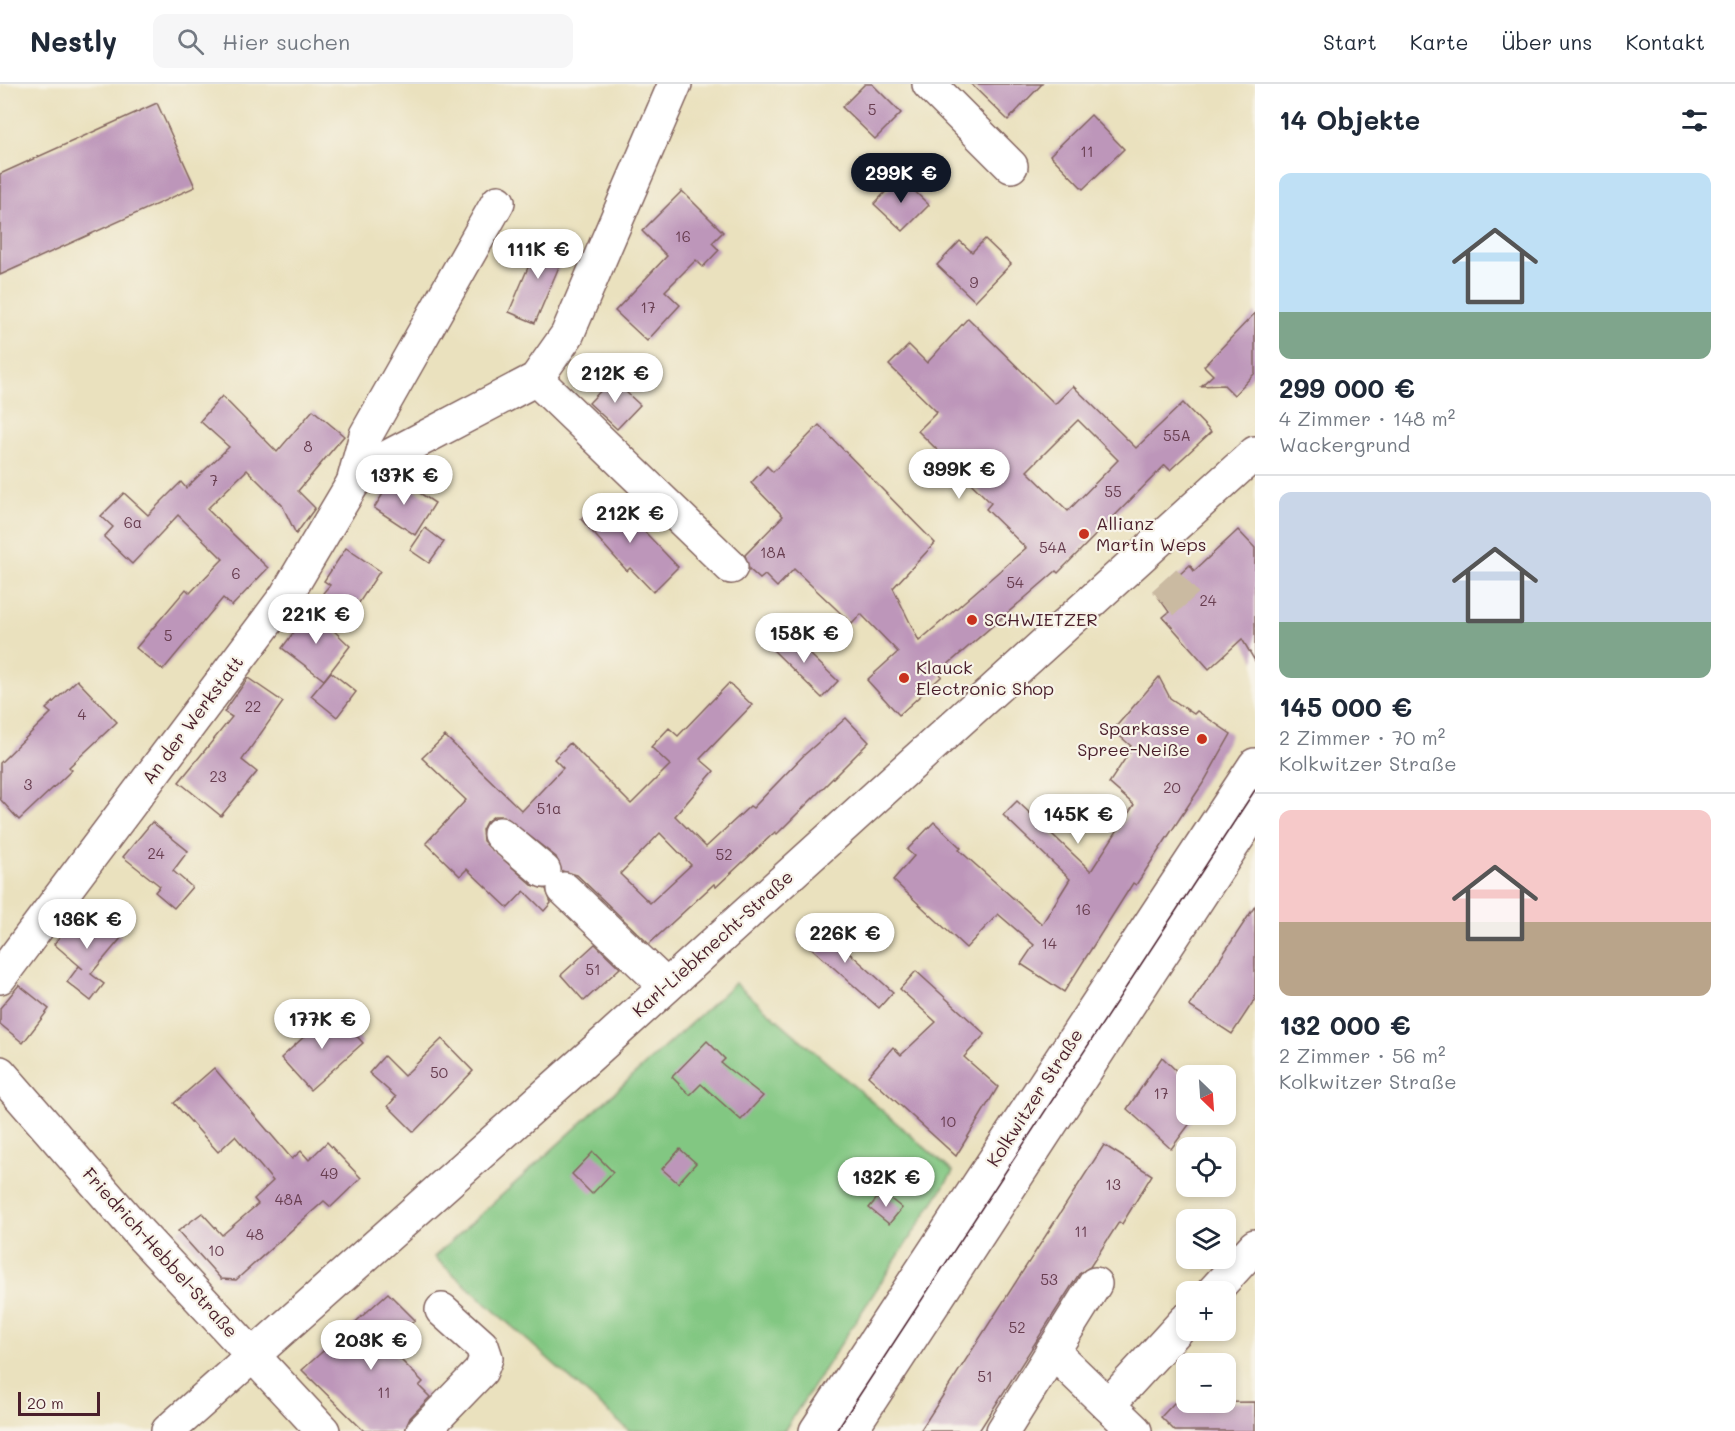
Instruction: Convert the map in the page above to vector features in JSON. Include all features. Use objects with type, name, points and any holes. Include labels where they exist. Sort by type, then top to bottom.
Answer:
[{"type":"street","name":"An der Werkstatt","points":[[0,977],[286,596],[353,483],[380,461],[536,379],[567,335],[675,84]]},
{"type":"street","points":[[929,84],[1011,166]]},
{"type":"street","points":[[353,483],[366,435],[498,202]]},
{"type":"street","points":[[536,379],[731,567]]},
{"type":"street","name":"Karl-Liebknecht-Straße","points":[[168,1431],[666,986],[1255,453]]},
{"type":"street","name":"Kolkwitzer Straße","points":[[816,1431],[1255,765]]},
{"type":"street","points":[[850,1431],[1255,811]]},
{"type":"street","points":[[500,834],[554,880],[666,986]]},
{"type":"street","points":[[867,1431],[1255,838]]},
{"type":"street","name":"Friedrich-Hebbel-Straße","points":[[0,1073],[141,1235],[322,1431]]},
{"type":"street","points":[[1223,1281],[1255,1246]]},
{"type":"street","points":[[1003,1431],[1095,1284]]},
{"type":"street","points":[[423,1431],[482,1371],[486,1358],[482,1346],[442,1310]]},
{"type":"street","points":[[1108,1405],[1176,1331]]},
{"type":"street","points":[[1052,1351],[1135,1431]]},
{"type":"green space","points":[[735,983],[953,1172],[784,1431],[629,1431],[434,1257]]},
{"type":"building","points":[[865,84],[872,84],[901,113],[875,139],[842,107]]},
{"type":"building","points":[[971,84],[1042,84],[1008,120]]},
{"type":"building","points":[[157,103],[195,187],[0,275],[0,174]]},
{"type":"building","points":[[1091,115],[1124,149],[1083,189],[1050,155]]},
{"type":"building","points":[[900,177],[929,205],[903,231],[874,204]]},
{"type":"building","points":[[682,191],[723,232],[712,243],[719,250],[703,267],[696,260],[665,291],[680,305],[647,341],[615,311],[667,256],[642,231]]},
{"type":"building","points":[[541,237],[567,248],[535,323],[509,312]]},
{"type":"building","points":[[985,239],[1011,264],[975,301],[937,265],[960,241],[972,252]]},
{"type":"building","points":[[1255,313],[1255,373],[1234,395],[1224,385],[1201,386],[1213,375],[1204,366]]},
{"type":"building","points":[[968,318],[1055,404],[1073,386],[1136,448],[1183,403],[1211,432],[1170,470],[1165,465],[1058,573],[1056,571],[938,673],[942,676],[899,715],[867,680],[898,652],[861,614],[852,624],[794,569],[777,587],[765,575],[760,579],[749,569],[745,555],[783,516],[751,483],[767,466],[773,472],[819,425],[935,543],[893,588],[919,641],[1026,548],[986,509],[991,503],[918,431],[937,412],[889,365],[909,345],[927,363]],"holes":[[[1078,420],[1118,460],[1068,511],[1027,471]]]},
{"type":"building","points":[[612,379],[640,405],[617,429],[589,403]]},
{"type":"building","points":[[222,396],[277,452],[313,410],[344,436],[298,491],[315,508],[296,534],[282,505],[247,470],[207,509],[268,568],[232,606],[223,598],[163,670],[136,648],[186,589],[190,593],[223,559],[178,515],[132,564],[104,537],[113,527],[101,516],[124,493],[148,515],[181,482],[186,488],[229,447],[200,421]]},
{"type":"building","points":[[394,476],[435,503],[415,535],[374,508]]},
{"type":"building","points":[[603,497],[625,519],[629,515],[678,567],[653,592],[630,568],[627,571],[581,519]]},
{"type":"building","points":[[425,528],[444,542],[429,563],[410,550]]},
{"type":"building","points":[[1238,530],[1255,548],[1255,661],[1242,639],[1209,669],[1163,617],[1169,612],[1157,595],[1190,565],[1194,571]]},
{"type":"building","points":[[346,548],[380,571],[341,630],[323,593],[330,585],[324,581]]},
{"type":"building","points":[[311,609],[350,646],[324,680],[282,648]]},
{"type":"building","points":[[786,631],[838,681],[822,698],[770,647]]},
{"type":"building","points":[[331,672],[356,692],[337,717],[311,696]]},
{"type":"building","points":[[1159,677],[1170,698],[1194,714],[1197,711],[1231,734],[1205,780],[1136,885],[1133,883],[1064,992],[1021,964],[1034,945],[998,914],[966,948],[893,880],[914,856],[907,850],[934,822],[961,848],[959,850],[1042,924],[1070,879],[1003,815],[1017,801],[1091,871],[1134,805],[1109,783],[1129,753],[1126,751],[1131,746],[1113,730]]},
{"type":"building","points":[[248,678],[283,702],[242,760],[257,772],[221,816],[179,782],[232,717],[224,712]]},
{"type":"building","points":[[77,680],[117,722],[69,767],[72,770],[19,820],[0,799],[0,763],[51,713],[46,709]]},
{"type":"building","points":[[729,683],[752,705],[700,759],[714,771],[675,816],[706,847],[750,806],[753,808],[804,755],[846,718],[869,742],[777,834],[775,832],[716,887],[714,884],[649,944],[577,875],[562,871],[556,857],[504,816],[494,816],[486,822],[482,830],[483,841],[532,885],[546,889],[551,903],[544,911],[524,891],[508,908],[467,869],[460,876],[426,843],[466,800],[422,758],[445,736],[522,811],[563,768],[554,759],[570,743],[631,804],[670,765],[651,747],[669,728],[678,736]],"holes":[[[660,833],[691,865],[650,903],[620,874]]]},
{"type":"building","points":[[152,822],[188,851],[173,871],[192,887],[174,908],[155,892],[160,886],[123,857]]},
{"type":"building","points":[[84,906],[122,937],[91,974],[104,984],[91,1001],[67,982],[79,966],[83,969],[54,944]]},
{"type":"building","points":[[1255,906],[1255,999],[1232,1034],[1189,1006]]},
{"type":"building","points":[[812,919],[893,992],[879,1008],[798,936]]},
{"type":"building","points":[[595,944],[620,968],[584,1001],[561,975]]},
{"type":"building","points":[[916,971],[985,1034],[964,1057],[998,1087],[956,1156],[868,1076],[893,1047],[901,1055],[936,1022],[900,989]]},
{"type":"building","points":[[19,985],[49,1009],[23,1043],[0,1024],[0,1008]]},
{"type":"building","points":[[333,1010],[363,1043],[310,1090],[281,1058]]},
{"type":"building","points":[[442,1039],[473,1071],[414,1132],[388,1106],[396,1097],[369,1073],[384,1056],[404,1076]]},
{"type":"building","points":[[707,1041],[725,1059],[721,1063],[763,1096],[741,1120],[701,1084],[690,1095],[672,1077]]},
{"type":"building","points":[[1162,1057],[1176,1070],[1176,1125],[1189,1125],[1180,1137],[1176,1137],[1176,1142],[1171,1149],[1127,1109]]},
{"type":"building","points":[[214,1068],[292,1159],[301,1151],[309,1160],[327,1142],[361,1178],[331,1207],[324,1201],[236,1280],[221,1279],[178,1231],[202,1213],[222,1235],[258,1204],[254,1199],[273,1181],[235,1136],[218,1152],[174,1103]]},
{"type":"building","points":[[1104,1145],[1152,1175],[1122,1224],[1119,1222],[1090,1267],[1079,1274],[979,1431],[920,1431]]},
{"type":"building","points":[[680,1149],[696,1163],[678,1183],[662,1169]]},
{"type":"building","points":[[593,1152],[613,1172],[592,1194],[572,1174]]},
{"type":"building","points":[[882,1192],[902,1208],[889,1224],[869,1208]]},
{"type":"building","points":[[388,1293],[415,1320],[388,1347],[423,1382],[419,1386],[430,1397],[410,1418],[405,1431],[364,1431],[302,1370]]},
{"type":"building","points":[[1236,1402],[1255,1402],[1255,1431],[1175,1431],[1161,1417],[1174,1403],[1176,1403],[1176,1413],[1236,1413]]},
{"type":"tunnel","points":[[1163,603],[1196,573]]},
{"type":"tram line","points":[[836,1431],[1255,790]]},
{"type":"place","name":"Allianz Martin Weps","points":[[1084,534]]},
{"type":"place","name":"SCHWIETZER","points":[[972,620]]},
{"type":"place","name":"Klauck Electronic Shop","points":[[904,678]]},
{"type":"place","name":"Sparkasse Spree-Neiße","points":[[1202,739]]}]
